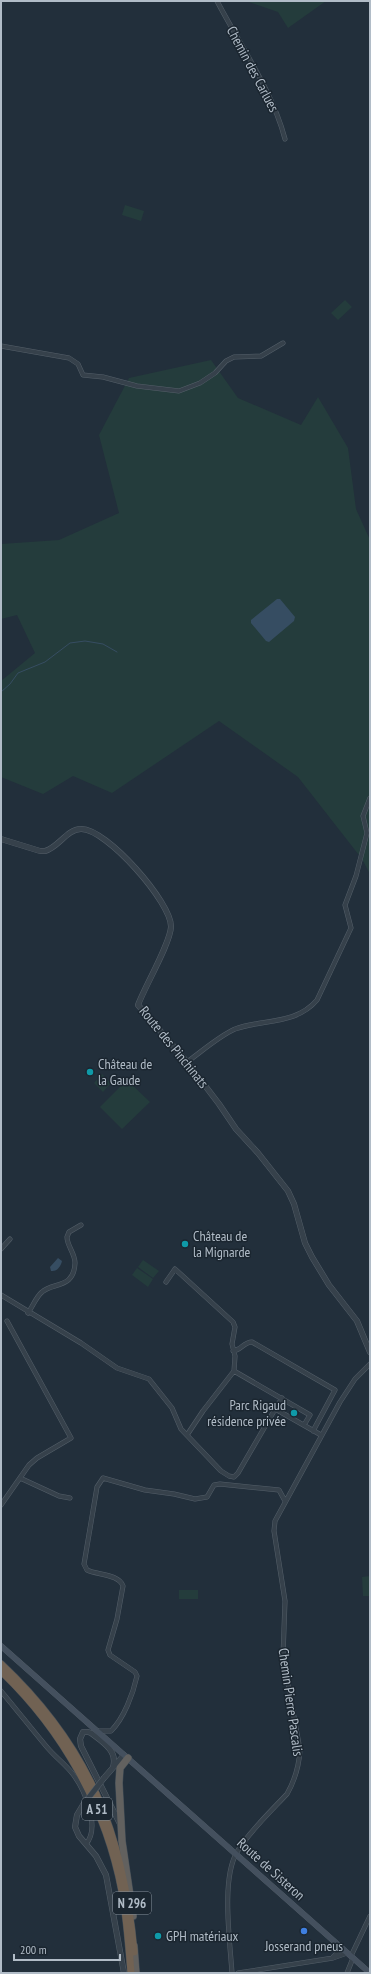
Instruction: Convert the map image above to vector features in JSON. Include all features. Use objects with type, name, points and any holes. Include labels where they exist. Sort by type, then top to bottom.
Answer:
[{"type":"highway","name":"A 51","points":[[1,1664],[28,1691],[63,1734],[90,1779],[117,1850],[124,1875],[134,1952]]},
{"type":"highway","name":"A 51","points":[[1,1671],[46,1721],[76,1766],[94,1801],[114,1857],[122,1891],[131,1973]]},
{"type":"highway","name":"N 296","points":[[125,1758],[119,1773],[121,1826],[131,1893],[136,1973]]},
{"type":"main road","name":"Route de Sisteron","points":[[1,1646],[125,1758],[370,1973]]},
{"type":"main road","name":"Route de Sisteron","points":[[77,1714],[125,1758]]},
{"type":"street","name":"Chemin des Carlues","points":[[217,1],[257,74],[280,122],[285,139]]},
{"type":"street","points":[[1,346],[70,358],[78,364],[83,375],[103,377],[137,386],[179,391],[200,383],[215,373],[226,361],[234,357],[261,356],[283,342]]},
{"type":"street","points":[[187,1062],[233,1030],[288,1018],[307,1009],[317,1000],[351,928],[345,904],[356,876],[367,833],[363,816],[370,798]]},
{"type":"street","name":"Route des Pinchinats","points":[[1,839],[40,851],[45,851],[76,830],[85,829],[115,848],[142,875],[168,915],[171,927],[168,940],[138,1005],[187,1062],[236,1129],[258,1153],[288,1191],[294,1204],[305,1243],[312,1257],[329,1285],[357,1321],[370,1352]]},
{"type":"street","points":[[28,1313],[43,1291],[63,1284],[72,1274],[75,1266],[74,1253],[67,1237],[69,1232],[81,1225]]},
{"type":"street","points":[[1,1249],[10,1239]]},
{"type":"street","points":[[166,1282],[175,1269],[229,1317],[235,1326],[232,1340],[234,1371],[203,1410],[187,1435]]},
{"type":"street","points":[[1,1295],[117,1368],[149,1379],[172,1408],[181,1429],[221,1471],[229,1476],[234,1476],[238,1473],[282,1398]]},
{"type":"street","points":[[1,1505],[28,1465],[71,1438],[7,1321]]},
{"type":"street","points":[[233,1351],[240,1349],[246,1343],[252,1342],[335,1390],[313,1431]]},
{"type":"street","name":"Chemin Pierre Pascalis","points":[[232,1973],[228,1875],[236,1854],[287,1794],[292,1786],[300,1761],[300,1750],[283,1656],[285,1595],[274,1531],[275,1521],[321,1435],[355,1379],[370,1364]]},
{"type":"street","points":[[234,1371],[310,1415],[304,1425]]},
{"type":"street","points":[[274,1411],[277,1410],[321,1435]]},
{"type":"street","points":[[98,1732],[111,1731],[117,1725],[135,1686],[137,1676],[135,1672],[110,1655],[108,1650],[117,1619],[122,1583],[117,1579],[87,1570],[84,1564],[97,1487],[100,1481],[107,1477],[138,1488],[195,1499],[207,1497],[214,1485],[220,1484],[279,1490],[285,1501]]},
{"type":"street","points":[[20,1478],[59,1496],[70,1498]]},
{"type":"street","points":[[1,1691],[55,1756],[72,1773],[80,1786],[93,1824],[91,1836],[86,1844]]},
{"type":"street","points":[[113,1767],[114,1758],[111,1750],[91,1733],[83,1732],[80,1739],[81,1746],[121,1826]]},
{"type":"street","points":[[123,1973],[108,1881],[103,1866],[78,1833],[75,1824],[77,1815],[83,1805],[113,1767],[125,1758]]},
{"type":"street","points":[[347,1973],[350,1956],[370,1916]]},
{"type":"street","points":[[333,1958],[342,1948]]},
{"type":"street","points":[[238,1973],[350,1956]]},
{"type":"green space","points":[[246,1],[326,1],[288,28],[278,12]]},
{"type":"green space","points":[[125,205],[144,211],[141,221],[122,215]]},
{"type":"green space","points":[[345,300],[352,307],[338,320],[331,313]]},
{"type":"green space","points":[[211,360],[238,398],[301,425],[318,397],[348,448],[356,509],[370,540],[370,874],[362,859],[298,777],[219,721],[112,793],[73,776],[43,794],[1,777],[1,681],[35,653],[17,615],[1,619],[1,544],[59,540],[119,513],[99,435],[129,378]]},
{"type":"green space","points":[[102,1074],[111,1083],[103,1092],[94,1083]]},
{"type":"green space","points":[[127,1080],[150,1102],[122,1129],[100,1107]]},
{"type":"green space","points":[[143,1260],[159,1271],[153,1278],[138,1267]]},
{"type":"green space","points":[[137,1268],[153,1279],[148,1287],[132,1275]]},
{"type":"green space","points":[[370,1576],[370,1596],[363,1596],[362,1577]]},
{"type":"green space","points":[[179,1590],[198,1590],[198,1599],[179,1599]]},
{"type":"water","points":[[277,599],[280,599],[295,617],[294,621],[269,642],[266,641],[251,623],[251,620]]},
{"type":"water","points":[[58,1258],[62,1261],[61,1265],[57,1270],[51,1271],[50,1267]]},
{"type":"waterway","points":[[1,692],[10,684],[18,673],[45,662],[70,643],[85,641],[103,644],[117,652]]},
{"type":"place","name":"Château de la Gaude","points":[[90,1072]]},
{"type":"place","name":"Château de la Mignarde","points":[[185,1244]]},
{"type":"place","name":"Parc Rigaud résidence privée","points":[[294,1413]]},
{"type":"place","name":"Josserand pneus","points":[[304,1931]]},
{"type":"place","name":"GPH matériaux","points":[[158,1936]]}]
